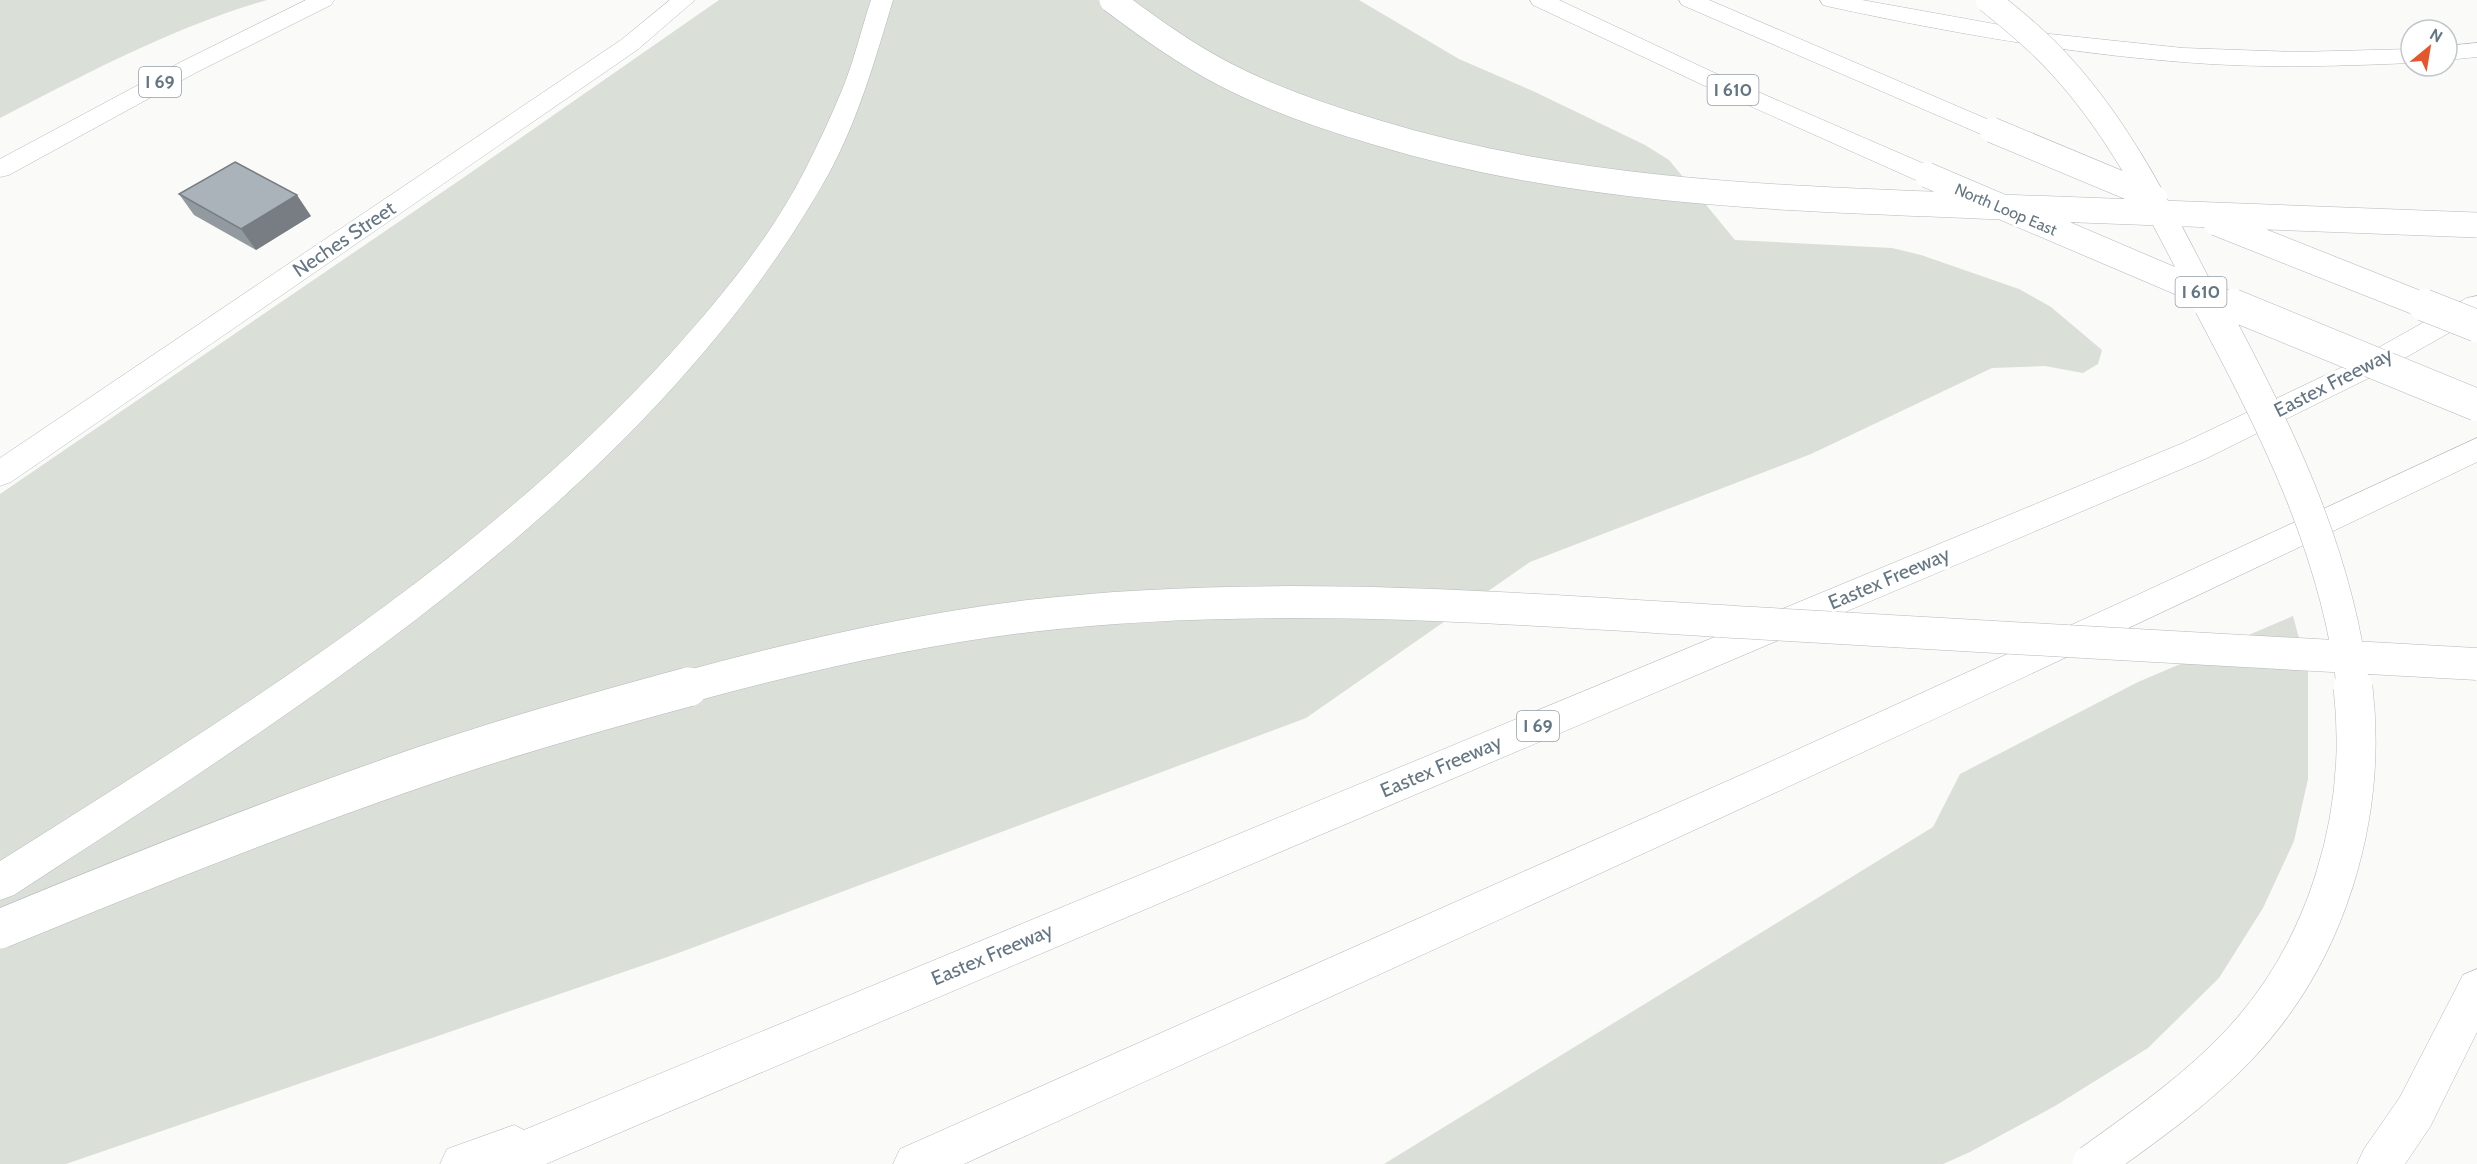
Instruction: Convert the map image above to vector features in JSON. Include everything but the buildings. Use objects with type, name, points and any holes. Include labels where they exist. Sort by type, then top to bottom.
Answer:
[{"type":"main road","name":"I 69","points":[[0,169],[189,67],[323,0]]},
{"type":"main road","name":"Neches Street","points":[[0,474],[629,45],[684,0]]},
{"type":"main road","points":[[0,882],[250,720],[385,623],[498,534],[582,462],[648,396],[703,337],[748,280],[790,220],[841,124],[858,83],[882,0]]},
{"type":"main road","points":[[1112,0],[1184,50],[1240,82],[1299,107],[1360,130],[1435,150],[1507,164],[1674,188],[1840,201],[2477,225]]},
{"type":"main road","name":"North Loop East","points":[[1541,0],[1711,80],[1927,175],[2477,405]]},
{"type":"main road","points":[[1690,0],[2229,229],[2477,326]]},
{"type":"main road","points":[[1831,0],[1967,27],[2135,51],[2262,58],[2399,56]]},
{"type":"main road","points":[[1988,0],[2029,34],[2074,80],[2103,119],[2158,208],[2226,336],[2296,480],[2336,585],[2355,677],[2357,726],[2355,780],[2348,831],[2332,888],[2310,946],[2274,1003],[2232,1051],[2180,1099],[2092,1164]]},
{"type":"main road","points":[[2459,52],[2477,50]]},
{"type":"main road","name":"Eastex Freeway","points":[[494,1164],[587,1123],[2194,451],[2363,369],[2477,305]]},
{"type":"main road","points":[[915,1164],[1774,777],[2147,606],[2477,449]]},
{"type":"main road","points":[[0,929],[306,807],[396,775],[576,718],[757,668],[838,650],[965,625],[1063,612],[1159,605],[1235,604],[1479,608],[2477,664]]},
{"type":"main road","points":[[2379,1164],[2415,1112],[2477,989]]},
{"type":"main road","points":[[462,1164],[587,1123]]},
{"type":"shaded area","points":[[0,0],[267,0],[164,38],[97,68],[0,118]]},
{"type":"shaded area","points":[[719,0],[1359,0],[1459,59],[1535,92],[1645,145],[1669,160],[1735,240],[1892,248],[1921,255],[2019,289],[2051,307],[2102,350],[2098,364],[2083,373],[2045,366],[1992,368],[1811,454],[1530,562],[1306,718],[673,955],[66,1164],[0,1164],[0,494]]},
{"type":"shaded area","points":[[2293,616],[2308,671],[2308,779],[2294,841],[2263,908],[2219,978],[2148,1048],[2055,1106],[1943,1164],[1384,1164],[1933,827],[1960,774],[2138,682]]}]
